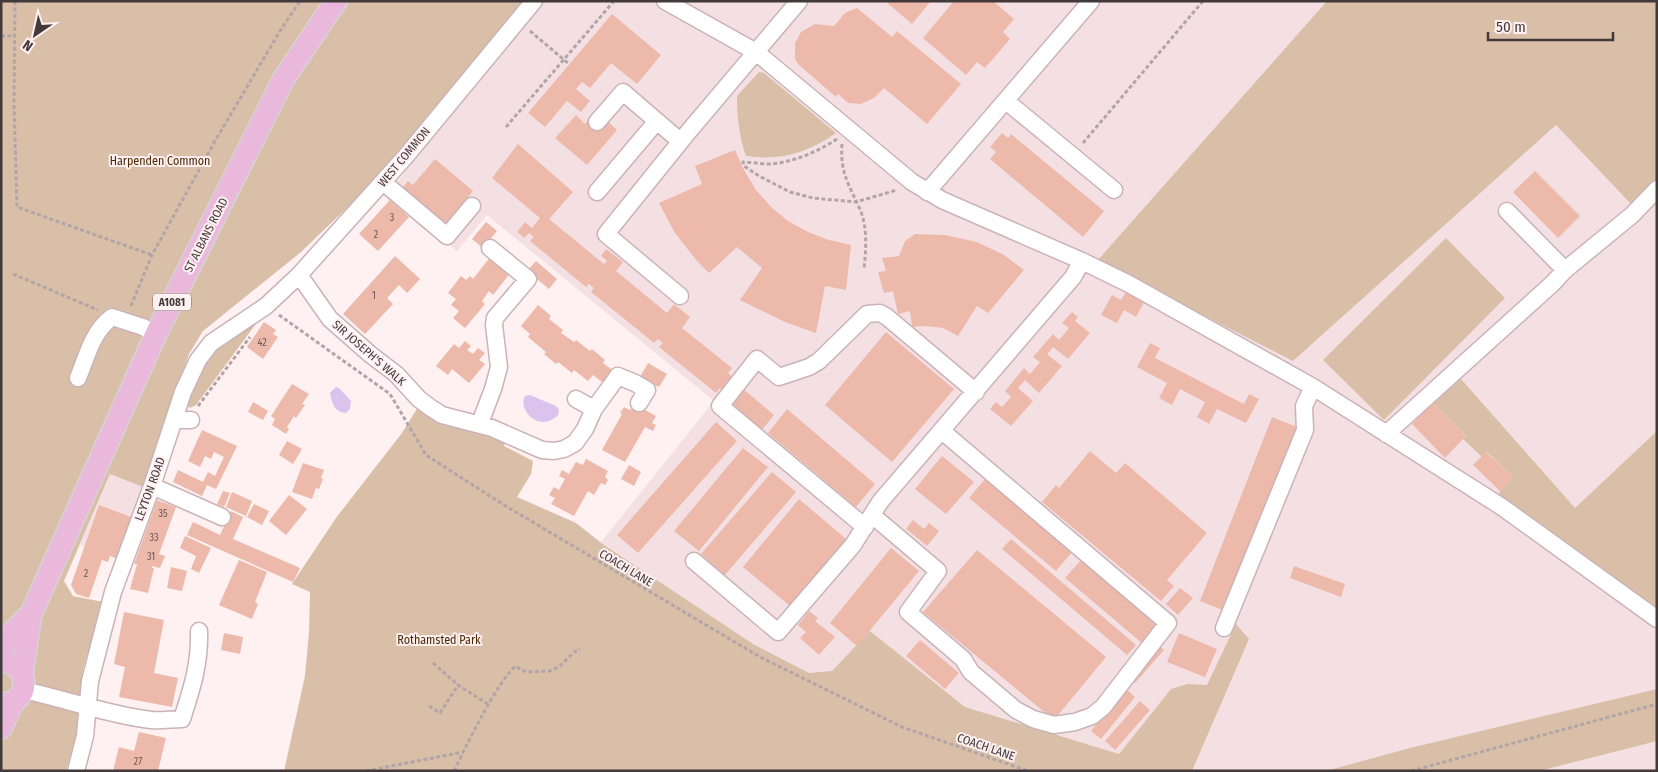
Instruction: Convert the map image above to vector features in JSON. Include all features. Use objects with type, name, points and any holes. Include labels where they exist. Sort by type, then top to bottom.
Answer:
[{"type":"main road","name":"ST ALBANS ROAD","points":[[1,728],[15,692],[31,614],[156,334],[283,80],[336,1]]},
{"type":"main road","name":"ST ALBANS ROAD","points":[[1,650],[12,633],[31,614]]},
{"type":"main road","points":[[1,661],[17,666],[15,692]]},
{"type":"street","name":"WEST COMMON","points":[[266,306],[299,275],[384,182],[534,1]]},
{"type":"street","points":[[665,1],[756,52],[845,130],[927,192],[1129,284],[1313,386],[1502,507],[1657,619]]},
{"type":"street","points":[[680,296],[606,234],[680,141],[799,1]]},
{"type":"street","points":[[927,192],[1091,1]]},
{"type":"street","points":[[597,122],[623,92],[680,141]]},
{"type":"street","points":[[1006,100],[1114,190]]},
{"type":"street","points":[[597,192],[658,122]]},
{"type":"street","points":[[384,182],[447,236],[472,206]]},
{"type":"street","points":[[1386,434],[1552,284],[1565,270],[1632,215],[1657,189]]},
{"type":"street","points":[[1508,211],[1565,270]]},
{"type":"street","points":[[480,423],[500,366],[494,325],[495,318],[528,279],[490,248]]},
{"type":"street","points":[[694,561],[778,632],[853,545],[880,502],[1073,277],[1082,261]]},
{"type":"street","name":"SIR JOSEPH'S WALK","points":[[299,275],[330,319],[396,374],[419,399],[442,415],[460,421],[480,423],[535,448],[554,451],[575,443],[585,429],[594,409],[618,376],[647,390],[640,403]]},
{"type":"street","name":"LEYTON ROAD","points":[[76,771],[85,736],[90,681],[113,592],[152,486],[183,392],[198,360],[211,343],[266,306]]},
{"type":"street","points":[[942,431],[1168,623],[1103,707],[1092,716],[1075,722],[1054,725],[1033,719],[1016,710],[971,672],[963,659],[908,612],[938,571],[868,520],[720,406],[757,359],[779,377],[809,368],[819,361],[866,314],[880,313],[887,316],[976,392]]},
{"type":"street","points":[[78,378],[95,334],[112,317],[156,334]]},
{"type":"street","points":[[1224,628],[1305,430],[1304,406],[1313,386]]},
{"type":"street","points":[[576,399],[594,409]]},
{"type":"street","points":[[174,420],[191,420]]},
{"type":"street","points":[[152,486],[222,517]]},
{"type":"street","points":[[15,692],[152,720],[182,719],[192,689],[199,654],[199,631]]},
{"type":"path","points":[[15,1],[17,208],[152,255]]},
{"type":"path","points":[[128,323],[131,306],[152,255],[220,133],[280,31],[300,1]]},
{"type":"path","points":[[506,127],[614,1]]},
{"type":"path","points":[[1072,155],[1203,1]]},
{"type":"path","points":[[518,21],[570,64]]},
{"type":"path","points":[[1,36],[14,36]]},
{"type":"path","points":[[845,130],[819,151],[795,159],[770,164],[743,162],[744,166],[790,192],[812,198],[856,202],[898,190],[912,182]]},
{"type":"path","points":[[845,130],[841,157],[844,176],[861,215],[866,247],[864,269]]},
{"type":"path","points":[[13,274],[112,317]]},
{"type":"path","points":[[191,420],[198,406],[262,322],[266,306]]},
{"type":"path","name":"COACH LANE","points":[[266,306],[390,394],[426,455],[504,505],[760,657],[902,727],[1028,771]]},
{"type":"path","points":[[454,771],[489,705],[509,672],[515,666],[526,672],[550,671],[559,667],[574,652],[580,650]]},
{"type":"path","points":[[433,663],[458,685],[489,705]]},
{"type":"path","points":[[429,706],[440,713],[458,685]]},
{"type":"path","points":[[1411,771],[1657,704]]},
{"type":"path","points":[[366,771],[463,752]]},
{"type":"shaded area","points":[[539,1],[1657,1],[1657,771],[980,771],[932,759],[402,433],[411,419],[509,493],[576,523],[601,542],[714,401],[487,215],[457,251],[389,192]]},
{"type":"shaded area","points":[[336,387],[351,401],[350,409],[346,413],[336,409],[333,403],[330,393]]},
{"type":"shaded area","points":[[530,395],[556,406],[559,410],[558,415],[553,419],[543,422],[530,417],[525,409],[524,400],[525,396]]},
{"type":"shaded area","points":[[111,473],[143,487],[118,559],[80,545]]},
{"type":"green space","name":"Harpenden Common","points":[[1,1],[525,1],[410,147],[301,252],[203,331],[189,354],[143,487],[110,474],[64,581],[73,596],[103,602],[83,669],[78,729],[66,771],[1,771]]},
{"type":"green space","points":[[1327,1],[1657,1],[1657,181],[1631,204],[1556,125],[1293,361],[1097,261]]},
{"type":"green space","points":[[759,72],[764,73],[836,133],[815,146],[793,154],[770,157],[746,156],[739,126],[737,96]]},
{"type":"green space","points":[[1446,238],[1505,298],[1384,420],[1323,360]]},
{"type":"green space","points":[[258,321],[196,405],[190,408],[185,403],[190,387],[213,350],[252,323]]},
{"type":"green space","points":[[1461,379],[1575,508],[1657,431],[1657,611],[1498,495],[1513,477],[1487,452],[1482,457],[1463,439],[1466,436],[1433,403]]},
{"type":"green space","name":"Rothamsted Park","points":[[418,407],[506,441],[504,446],[533,461],[531,474],[517,497],[576,523],[601,543],[753,644],[809,673],[832,671],[870,631],[965,707],[1119,754],[1171,689],[1188,684],[1207,685],[1236,624],[1249,639],[1192,771],[284,771],[305,676],[309,632],[310,592],[292,584],[336,518],[402,433]]},
{"type":"green space","points":[[1657,689],[1657,741],[1539,771],[1326,771],[1410,748]]},
{"type":"building","points":[[885,1],[931,1],[912,24]]},
{"type":"building","points":[[954,1],[993,1],[1014,19],[1003,32],[1010,39],[985,68],[977,62],[966,75],[923,38]]},
{"type":"building","points":[[857,8],[892,37],[897,31],[961,84],[927,124],[884,88],[874,98],[861,104],[848,103],[838,94],[836,97],[799,65],[795,59],[795,43],[801,32],[815,24],[834,26],[845,13]]},
{"type":"building","points":[[612,14],[661,55],[637,84],[611,63],[590,88],[582,82],[576,89],[590,101],[581,112],[567,101],[545,127],[528,113]]},
{"type":"building","points":[[576,115],[585,124],[590,118],[599,126],[605,119],[617,130],[587,165],[555,138]]},
{"type":"building","points":[[1002,133],[1008,138],[1011,134],[1104,211],[1083,237],[990,159],[996,152],[990,147]]},
{"type":"building","points":[[518,144],[573,192],[549,219],[604,264],[607,261],[601,256],[606,249],[623,262],[616,271],[667,313],[674,304],[690,317],[682,328],[732,368],[728,373],[735,379],[724,392],[720,388],[716,393],[659,347],[663,343],[658,339],[654,343],[591,292],[594,288],[589,284],[586,287],[530,241],[534,237],[529,233],[524,238],[517,232],[525,222],[532,228],[540,218],[492,178]]},
{"type":"building","points":[[735,150],[756,190],[771,207],[788,221],[808,232],[829,240],[851,245],[846,290],[825,286],[816,333],[785,322],[740,300],[762,268],[737,247],[709,273],[675,233],[659,203],[702,184],[695,166]]},
{"type":"building","points":[[435,159],[473,191],[443,228],[399,192],[408,181],[413,185]]},
{"type":"building","points":[[1535,171],[1580,216],[1558,238],[1513,192]]},
{"type":"building","points":[[390,200],[409,217],[378,251],[359,234]]},
{"type":"building","points":[[486,222],[497,231],[483,248],[472,239]]},
{"type":"building","points":[[915,234],[945,235],[977,242],[1004,255],[1024,270],[988,313],[977,306],[958,336],[943,328],[912,327],[910,311],[898,314],[893,291],[884,293],[878,272],[886,271],[882,258],[899,256],[905,241]]},
{"type":"building","points":[[395,256],[420,279],[407,293],[399,285],[387,298],[393,304],[365,334],[343,314]]},
{"type":"building","points":[[491,256],[511,272],[493,295],[489,291],[482,301],[485,304],[465,328],[453,318],[459,311],[451,305],[456,299],[448,293],[461,276],[466,280],[470,276],[473,279]]},
{"type":"building","points":[[536,261],[557,279],[549,289],[527,271]]},
{"type":"building","points":[[1126,292],[1144,302],[1136,317],[1124,310],[1117,323],[1101,315],[1112,295],[1121,300]]},
{"type":"building","points":[[538,305],[551,316],[549,319],[563,330],[561,333],[574,342],[576,340],[590,351],[592,349],[605,360],[603,363],[615,372],[605,384],[593,375],[588,381],[574,370],[572,373],[558,362],[556,364],[544,354],[546,352],[528,337],[530,334],[521,326]]},
{"type":"building","points":[[1072,312],[1078,317],[1075,321],[1090,333],[1068,359],[1053,347],[1047,354],[1062,366],[1039,393],[1025,380],[1018,388],[1033,401],[1011,426],[990,409],[996,402],[1002,407],[1011,397],[1005,391],[1024,368],[1030,374],[1036,367],[1040,362],[1033,357],[1053,334],[1059,340],[1069,328],[1062,323]]},
{"type":"building","points":[[264,322],[276,330],[273,334],[278,337],[263,359],[247,347]]},
{"type":"building","points":[[886,332],[954,389],[892,462],[825,405]]},
{"type":"building","points":[[465,341],[471,346],[467,350],[473,354],[478,348],[485,353],[479,360],[485,364],[469,383],[452,369],[448,375],[436,366],[454,344],[459,348]]},
{"type":"building","points":[[1150,343],[1160,348],[1155,358],[1244,404],[1249,394],[1259,399],[1246,423],[1217,409],[1209,424],[1197,417],[1205,402],[1180,389],[1172,405],[1159,398],[1167,383],[1137,367]]},
{"type":"building","points":[[648,363],[667,374],[659,387],[640,377]]},
{"type":"building","points":[[292,384],[309,394],[302,404],[305,405],[296,418],[294,416],[287,427],[289,429],[286,434],[272,425],[275,419],[271,416]]},
{"type":"building","points":[[743,389],[774,415],[762,430],[731,403]]},
{"type":"building","points":[[253,402],[268,411],[263,420],[248,412]]},
{"type":"building","points":[[1433,403],[1466,436],[1445,458],[1412,424]]},
{"type":"building","points":[[634,404],[656,416],[652,423],[656,425],[653,431],[645,427],[625,462],[602,450],[624,407],[630,410]]},
{"type":"building","points":[[787,409],[875,484],[856,507],[768,433]]},
{"type":"building","points":[[1272,417],[1297,427],[1225,611],[1200,601]]},
{"type":"building","points":[[716,422],[737,441],[638,553],[617,535]]},
{"type":"building","points":[[202,430],[237,446],[216,489],[207,485],[202,496],[173,482],[178,470],[203,482],[208,472],[215,476],[224,457],[214,452],[211,459],[205,456],[200,467],[188,461]]},
{"type":"building","points":[[287,441],[302,449],[293,464],[279,455]]},
{"type":"building","points":[[743,448],[768,467],[699,551],[674,531]]},
{"type":"building","points":[[1090,451],[1116,473],[1125,463],[1207,533],[1167,580],[1174,586],[1161,601],[1042,502],[1056,485],[1059,488]]},
{"type":"building","points":[[1486,452],[1513,477],[1500,491],[1473,465]]},
{"type":"building","points":[[942,456],[974,482],[946,514],[915,489]]},
{"type":"building","points":[[586,459],[608,471],[605,477],[608,480],[605,485],[601,483],[594,495],[588,491],[574,516],[551,504],[555,498],[549,495],[554,487],[559,490],[565,479],[559,476],[562,470],[569,474],[576,462],[583,465]]},
{"type":"building","points":[[303,463],[324,470],[319,489],[316,488],[312,499],[292,492]]},
{"type":"building","points":[[629,465],[641,472],[634,486],[621,479]]},
{"type":"building","points":[[772,472],[796,492],[725,575],[701,554]]},
{"type":"building","points":[[985,479],[1072,552],[1056,571],[969,498]]},
{"type":"building","points":[[223,491],[230,493],[224,507],[217,504]]},
{"type":"building","points":[[232,492],[252,501],[246,516],[226,507]]},
{"type":"building","points":[[289,495],[307,509],[286,535],[269,521]]},
{"type":"building","points":[[799,499],[846,539],[790,606],[743,567]]},
{"type":"building","points":[[157,500],[176,507],[159,554],[165,556],[160,568],[152,566],[154,568],[148,593],[130,589],[137,564],[134,564]]},
{"type":"building","points":[[254,504],[269,511],[262,525],[247,517]]},
{"type":"building","points":[[99,505],[134,518],[118,559],[110,556],[108,562],[102,560],[89,598],[76,594],[71,585]]},
{"type":"building","points":[[231,511],[243,517],[233,539],[300,568],[293,582],[187,535],[193,522],[220,535]]},
{"type":"building","points":[[913,520],[924,529],[929,523],[939,531],[927,546],[906,529]]},
{"type":"building","points":[[185,536],[211,548],[199,573],[191,569],[196,556],[180,548]]},
{"type":"building","points":[[1011,539],[1136,645],[1127,655],[1002,549]]},
{"type":"building","points":[[891,548],[919,571],[857,646],[830,623]]},
{"type":"building","points":[[977,550],[1106,657],[1054,720],[923,612]]},
{"type":"building","points":[[239,560],[267,572],[255,602],[258,604],[252,619],[219,605]]},
{"type":"building","points":[[1081,560],[1158,624],[1142,643],[1065,578]]},
{"type":"building","points":[[1294,566],[1345,584],[1341,597],[1290,578]]},
{"type":"building","points":[[171,567],[187,571],[182,591],[167,588]]},
{"type":"building","points":[[1180,588],[1193,598],[1178,615],[1166,604]]},
{"type":"building","points":[[809,611],[818,618],[815,621],[835,637],[819,655],[800,638],[806,632],[798,625]]},
{"type":"building","points":[[124,612],[164,620],[154,673],[178,678],[172,707],[119,697],[125,667],[114,664]]},
{"type":"building","points":[[224,633],[243,637],[240,654],[221,650]]},
{"type":"building","points":[[1179,633],[1217,649],[1205,677],[1167,662]]},
{"type":"building","points":[[920,640],[959,673],[945,689],[906,656]]},
{"type":"building","points":[[1157,644],[1164,650],[1135,683],[1129,677]]},
{"type":"building","points":[[1125,688],[1135,697],[1101,739],[1091,731]]},
{"type":"building","points":[[1140,701],[1150,710],[1115,750],[1105,741]]},
{"type":"building","points":[[139,732],[166,738],[158,771],[113,771],[119,747],[134,751]]}]
